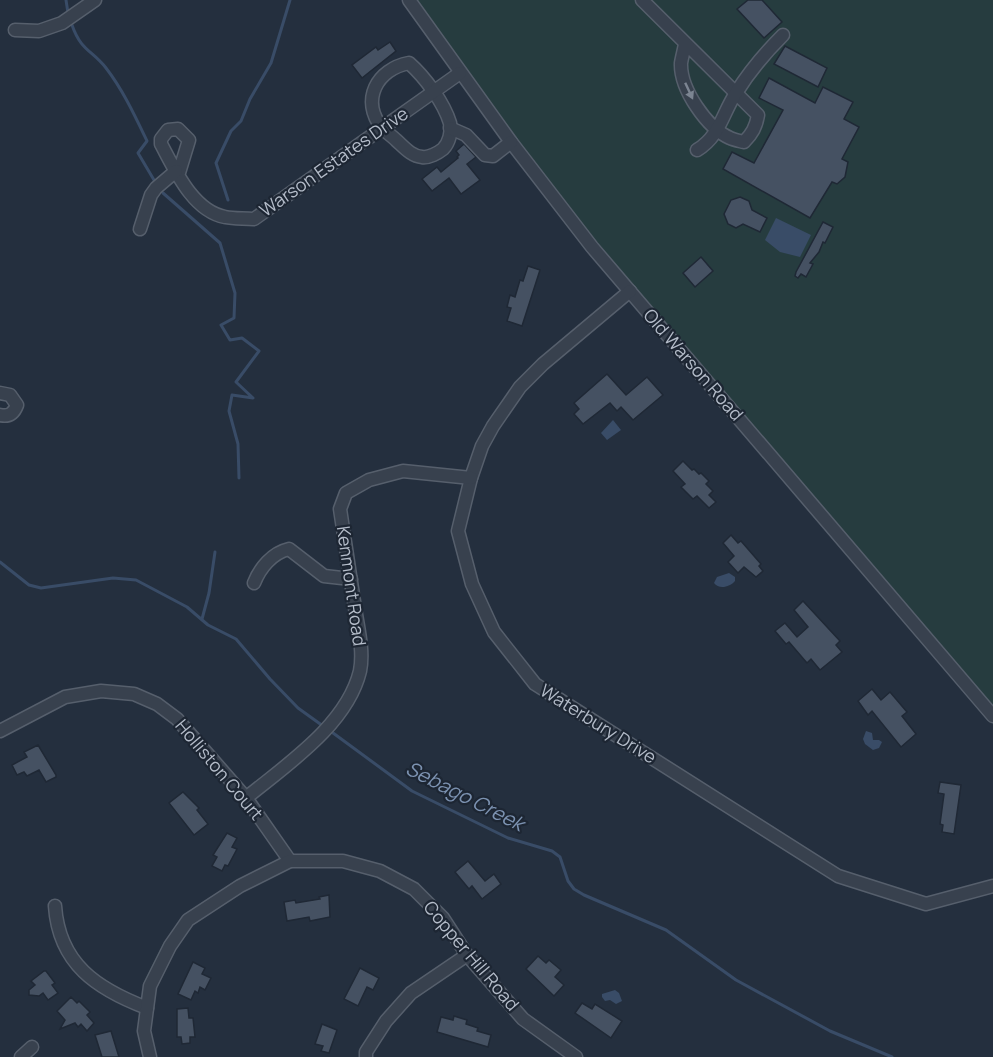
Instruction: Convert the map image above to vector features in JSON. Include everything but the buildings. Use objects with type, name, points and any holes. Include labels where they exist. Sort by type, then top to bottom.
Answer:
[{"type":"street","points":[[15,30],[39,31],[62,23],[95,0]]},
{"type":"street","name":"Old Warson Road","points":[[409,0],[511,142],[592,247],[993,716]]},
{"type":"street","points":[[642,0],[758,115],[751,135],[744,142],[730,138],[718,130],[699,111],[686,88],[681,64],[685,44]]},
{"type":"street","points":[[697,150],[712,139],[735,94],[783,35]]},
{"type":"street","points":[[409,63],[429,83],[450,124],[446,146],[437,153],[423,158],[411,154],[382,128],[374,111],[372,97],[374,86],[380,77],[409,63]]},
{"type":"street","name":"Warson Estates Drive","points":[[140,229],[151,195],[156,188],[177,173],[182,184],[202,205],[223,217],[254,219],[460,73]]},
{"type":"street","points":[[450,128],[466,135],[485,155],[493,156],[511,142]]},
{"type":"street","name":"Waterbury Drive","points":[[630,291],[543,364],[520,387],[482,446],[471,478],[458,531],[472,584],[494,633],[535,684],[838,876],[926,903],[993,886]]},
{"type":"street","points":[[0,393],[10,395],[18,405],[9,415],[0,415]]},
{"type":"street","name":"Kenmont Road","points":[[246,798],[321,735],[352,693],[360,668],[361,645],[340,509],[346,493],[369,480],[403,471],[471,478]]},
{"type":"street","points":[[254,583],[260,569],[281,551],[289,549],[324,576],[351,579]]},
{"type":"street","name":"Holliston Court","points":[[0,731],[65,697],[101,691],[134,694],[157,704],[177,718],[246,798],[290,861]]},
{"type":"street","name":"Copper Hill Road","points":[[150,1057],[144,1030],[150,986],[170,946],[188,920],[240,886],[290,861],[343,861],[380,871],[414,889],[443,918],[466,955],[523,1019],[576,1057]]},
{"type":"street","points":[[55,906],[56,921],[64,944],[78,966],[90,979],[118,997],[147,1008]]},
{"type":"street","points":[[366,1057],[366,1052],[386,1021],[411,993],[466,955]]},
{"type":"street","points":[[21,1057],[32,1047]]},
{"type":"green space","points":[[416,0],[993,0],[993,708],[598,245],[530,158]]},
{"type":"water","points":[[776,218],[811,235],[800,257],[780,252],[765,240]]},
{"type":"water","points":[[613,420],[621,430],[607,440],[601,433]]},
{"type":"water","points":[[729,573],[735,577],[735,581],[730,585],[722,587],[714,583],[717,577]]},
{"type":"water","points":[[866,731],[872,733],[873,740],[882,742],[879,748],[873,750],[865,744],[863,739]]},
{"type":"water","points":[[615,990],[622,1001],[616,1004],[610,1000],[605,1001],[602,994]]},
{"type":"waterway","points":[[66,0],[68,13]]},
{"type":"waterway","points":[[228,200],[216,163],[231,131],[241,121],[250,99],[271,63],[290,0]]},
{"type":"waterway","points":[[72,25],[79,40],[106,68],[128,103],[147,141],[138,153],[154,180]]},
{"type":"waterway","points":[[163,193],[220,243],[235,293],[234,318],[221,325],[230,340],[242,338],[259,351],[236,382],[253,398],[232,395],[229,411],[238,444],[239,478]]},
{"type":"waterway","points":[[202,619],[209,593],[215,552]]},
{"type":"waterway","name":"Sebago Creek","points":[[0,562],[29,585],[41,588],[113,578],[136,580],[187,607],[208,625],[236,639],[298,708],[323,726]]},
{"type":"waterway","name":"Sebago Creek","points":[[329,730],[412,791],[508,838],[552,851],[560,857],[568,881],[574,889],[584,895],[666,930],[736,980],[830,1031],[892,1057]]}]
